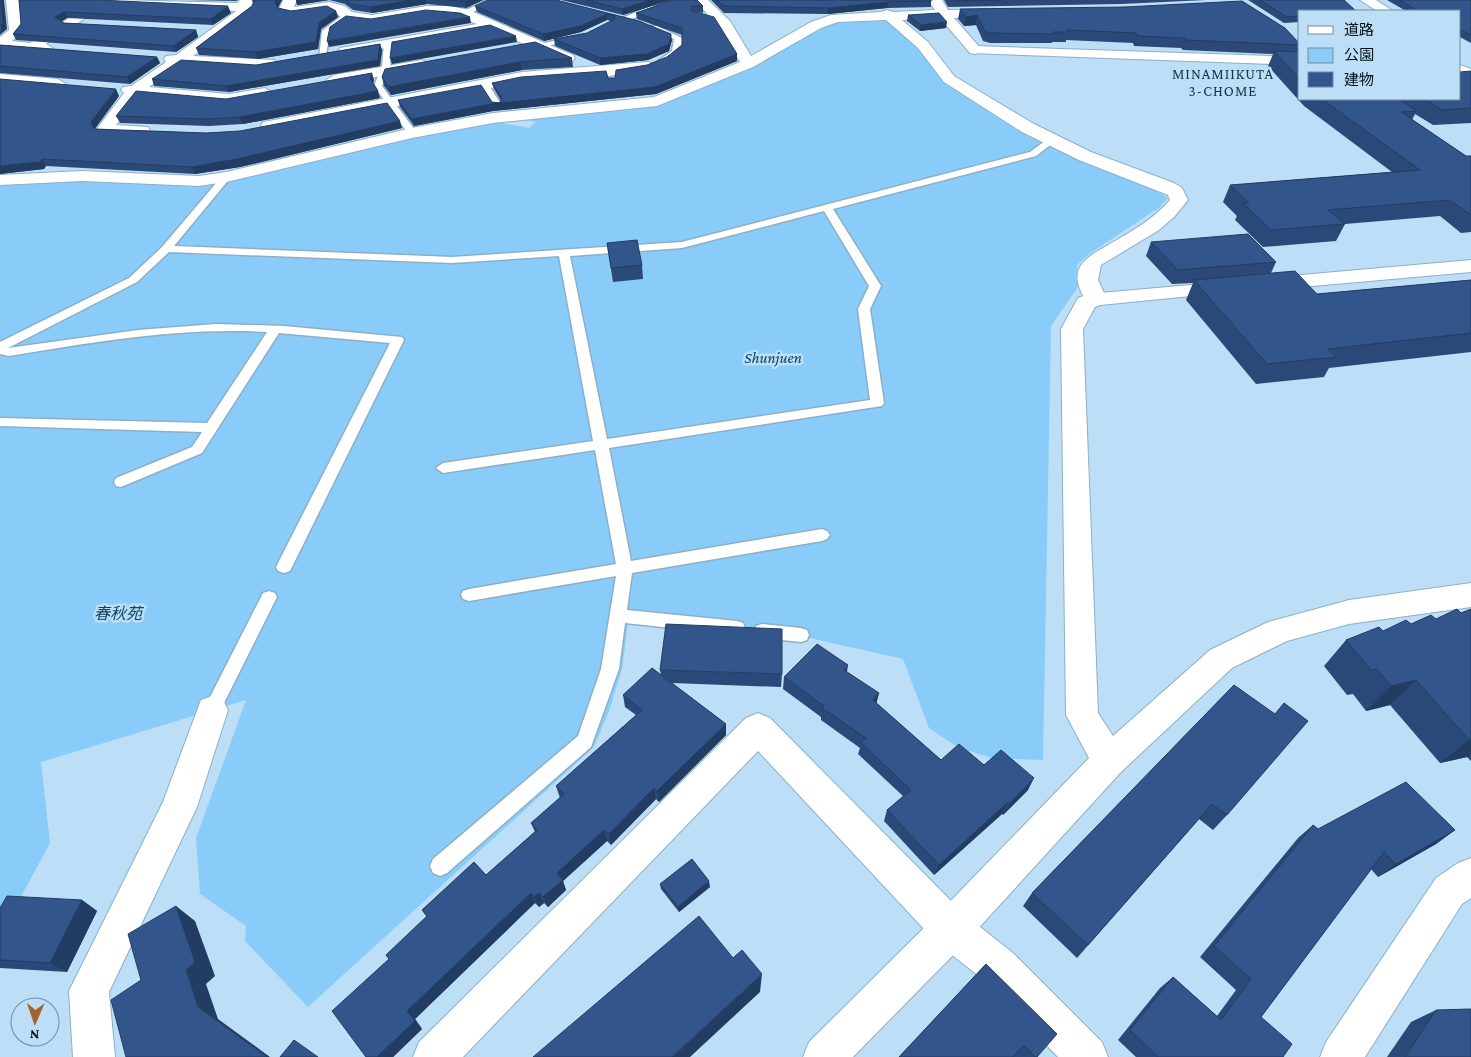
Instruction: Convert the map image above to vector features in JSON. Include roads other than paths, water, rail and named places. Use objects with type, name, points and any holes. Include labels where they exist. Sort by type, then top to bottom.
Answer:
[{"type":"street","points":[[0,44],[16,31],[13,0]]},
{"type":"street","points":[[31,47],[105,0],[244,3],[248,8],[135,90],[104,130],[162,131]]},
{"type":"street","points":[[290,0],[286,9],[293,11],[329,6],[340,9],[348,16],[372,19],[440,9],[464,13],[608,74]]},
{"type":"street","points":[[701,0],[725,24],[748,64]]},
{"type":"street","points":[[1367,0],[1384,10]]},
{"type":"street","points":[[1352,4],[1362,10]]},
{"type":"street","points":[[0,180],[82,176],[199,181],[412,133],[502,117],[657,100],[748,64],[816,24],[836,18],[887,14],[939,6],[1012,12]]},
{"type":"street","points":[[939,6],[975,50],[1298,61]]},
{"type":"street","points":[[816,24],[818,8]]},
{"type":"street","points":[[887,14],[923,45],[949,79],[1028,128],[1126,173],[1168,187],[1176,192],[1179,200],[1173,208],[1126,243],[1093,262],[1088,276],[1088,287],[1096,299]]},
{"type":"street","points":[[67,24],[87,25]]},
{"type":"street","points":[[316,56],[493,25]]},
{"type":"street","points":[[197,30],[217,31]]},
{"type":"street","points":[[0,44],[61,50]]},
{"type":"street","points":[[509,50],[538,45]]},
{"type":"street","points":[[160,58],[258,65],[285,61]]},
{"type":"street","points":[[316,84],[441,61]]},
{"type":"street","points":[[253,129],[390,101],[544,74],[608,74],[647,66]]},
{"type":"street","points":[[0,79],[77,86]]},
{"type":"street","points":[[115,89],[229,99],[280,90]]},
{"type":"street","points":[[1109,761],[1082,715],[1072,329],[1086,303],[1096,299],[1471,266]]},
{"type":"street","points":[[824,1057],[951,929],[1109,761],[1221,658],[1279,631],[1349,612],[1471,595]]},
{"type":"street","points":[[94,1057],[89,991],[179,807],[212,710]]},
{"type":"street","points":[[434,1057],[758,728],[951,929],[999,967],[1087,1057]]},
{"type":"street","points":[[1341,1057],[1449,891],[1471,876]]},
{"type":"lane","points":[[464,13],[493,0]]},
{"type":"lane","points":[[624,18],[657,7]]},
{"type":"lane","points":[[316,56],[326,31],[348,16]]},
{"type":"lane","points":[[615,16],[678,38],[679,45],[675,53],[666,60],[647,66]]},
{"type":"lane","points":[[538,45],[584,36]]},
{"type":"lane","points":[[388,44],[389,53],[378,86],[412,133]]},
{"type":"lane","points":[[484,84],[498,106]]},
{"type":"lane","points":[[166,249],[452,260],[682,245],[1033,154],[1052,140]]},
{"type":"lane","points":[[0,349],[133,280],[166,249],[226,176]]},
{"type":"lane","points":[[443,468],[877,403],[864,309],[875,286],[827,208]]},
{"type":"lane","points":[[440,866],[585,741],[610,669],[625,569],[564,253]]},
{"type":"lane","points":[[0,349],[9,352],[116,335],[217,328],[275,330],[398,340],[284,567]]},
{"type":"lane","points":[[121,482],[197,450],[275,330]]},
{"type":"lane","points":[[0,422],[211,428]]},
{"type":"lane","points":[[469,595],[822,535]]},
{"type":"lane","points":[[212,710],[269,597]]},
{"type":"lane","points":[[618,616],[801,635]]},
{"type":"district","name":"MINAMIIKUTA 3-CHOME","points":[[1223,82]]},
{"type":"park label","name":"Shunjuen","points":[[773,357]]},
{"type":"park label","name":"春秋苑","points":[[118,613]]}]
